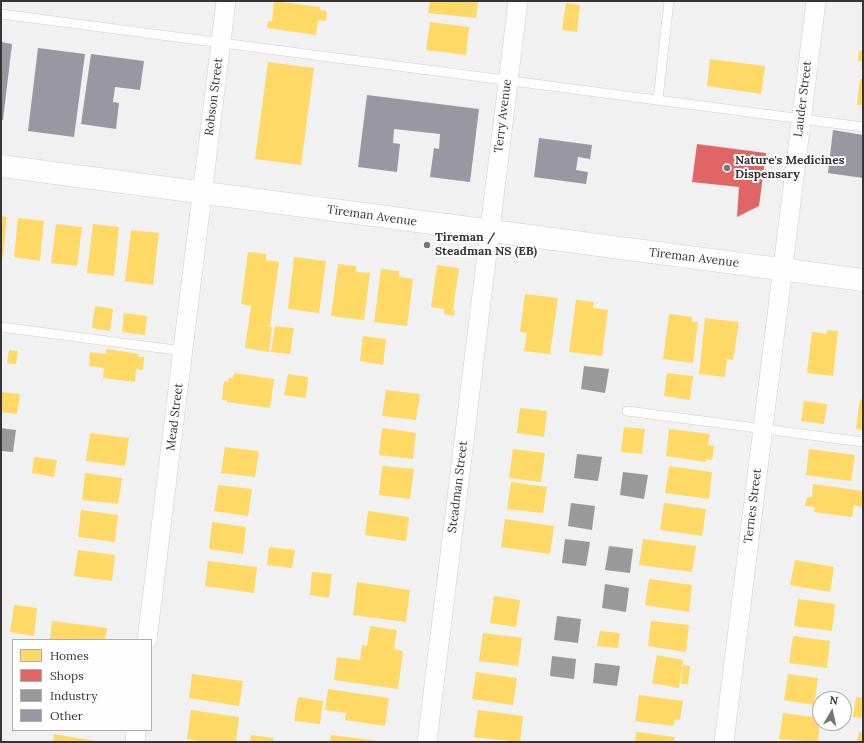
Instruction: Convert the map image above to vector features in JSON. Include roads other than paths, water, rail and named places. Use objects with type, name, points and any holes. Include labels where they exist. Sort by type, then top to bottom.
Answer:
[{"type":"street","name":"Robson Street","points":[[202,193],[226,1]]},
{"type":"street","name":"Terry Avenue","points":[[489,231],[518,1]]},
{"type":"street","name":"Lauder Street","points":[[782,269],[816,1]]},
{"type":"street","name":"Tireman Avenue","points":[[1,166],[863,280]]},
{"type":"street","name":"Mead Street","points":[[148,639],[202,193]]},
{"type":"street","name":"Steadman Street","points":[[427,742],[489,231]]},
{"type":"street","name":"Ternes Street","points":[[724,742],[782,269]]},
{"type":"street","points":[[135,742],[136,731]]},
{"type":"lane","points":[[658,99],[669,1]]},
{"type":"lane","points":[[1,14],[863,127]]},
{"type":"lane","points":[[1,327],[183,351]]},
{"type":"lane","points":[[626,411],[863,442]]},
{"type":"place","name":"Nature's Medicines Dispensary","points":[[727,168]]},
{"type":"place","name":"Tireman / Steadman NS (EB)","points":[[427,245]]}]
